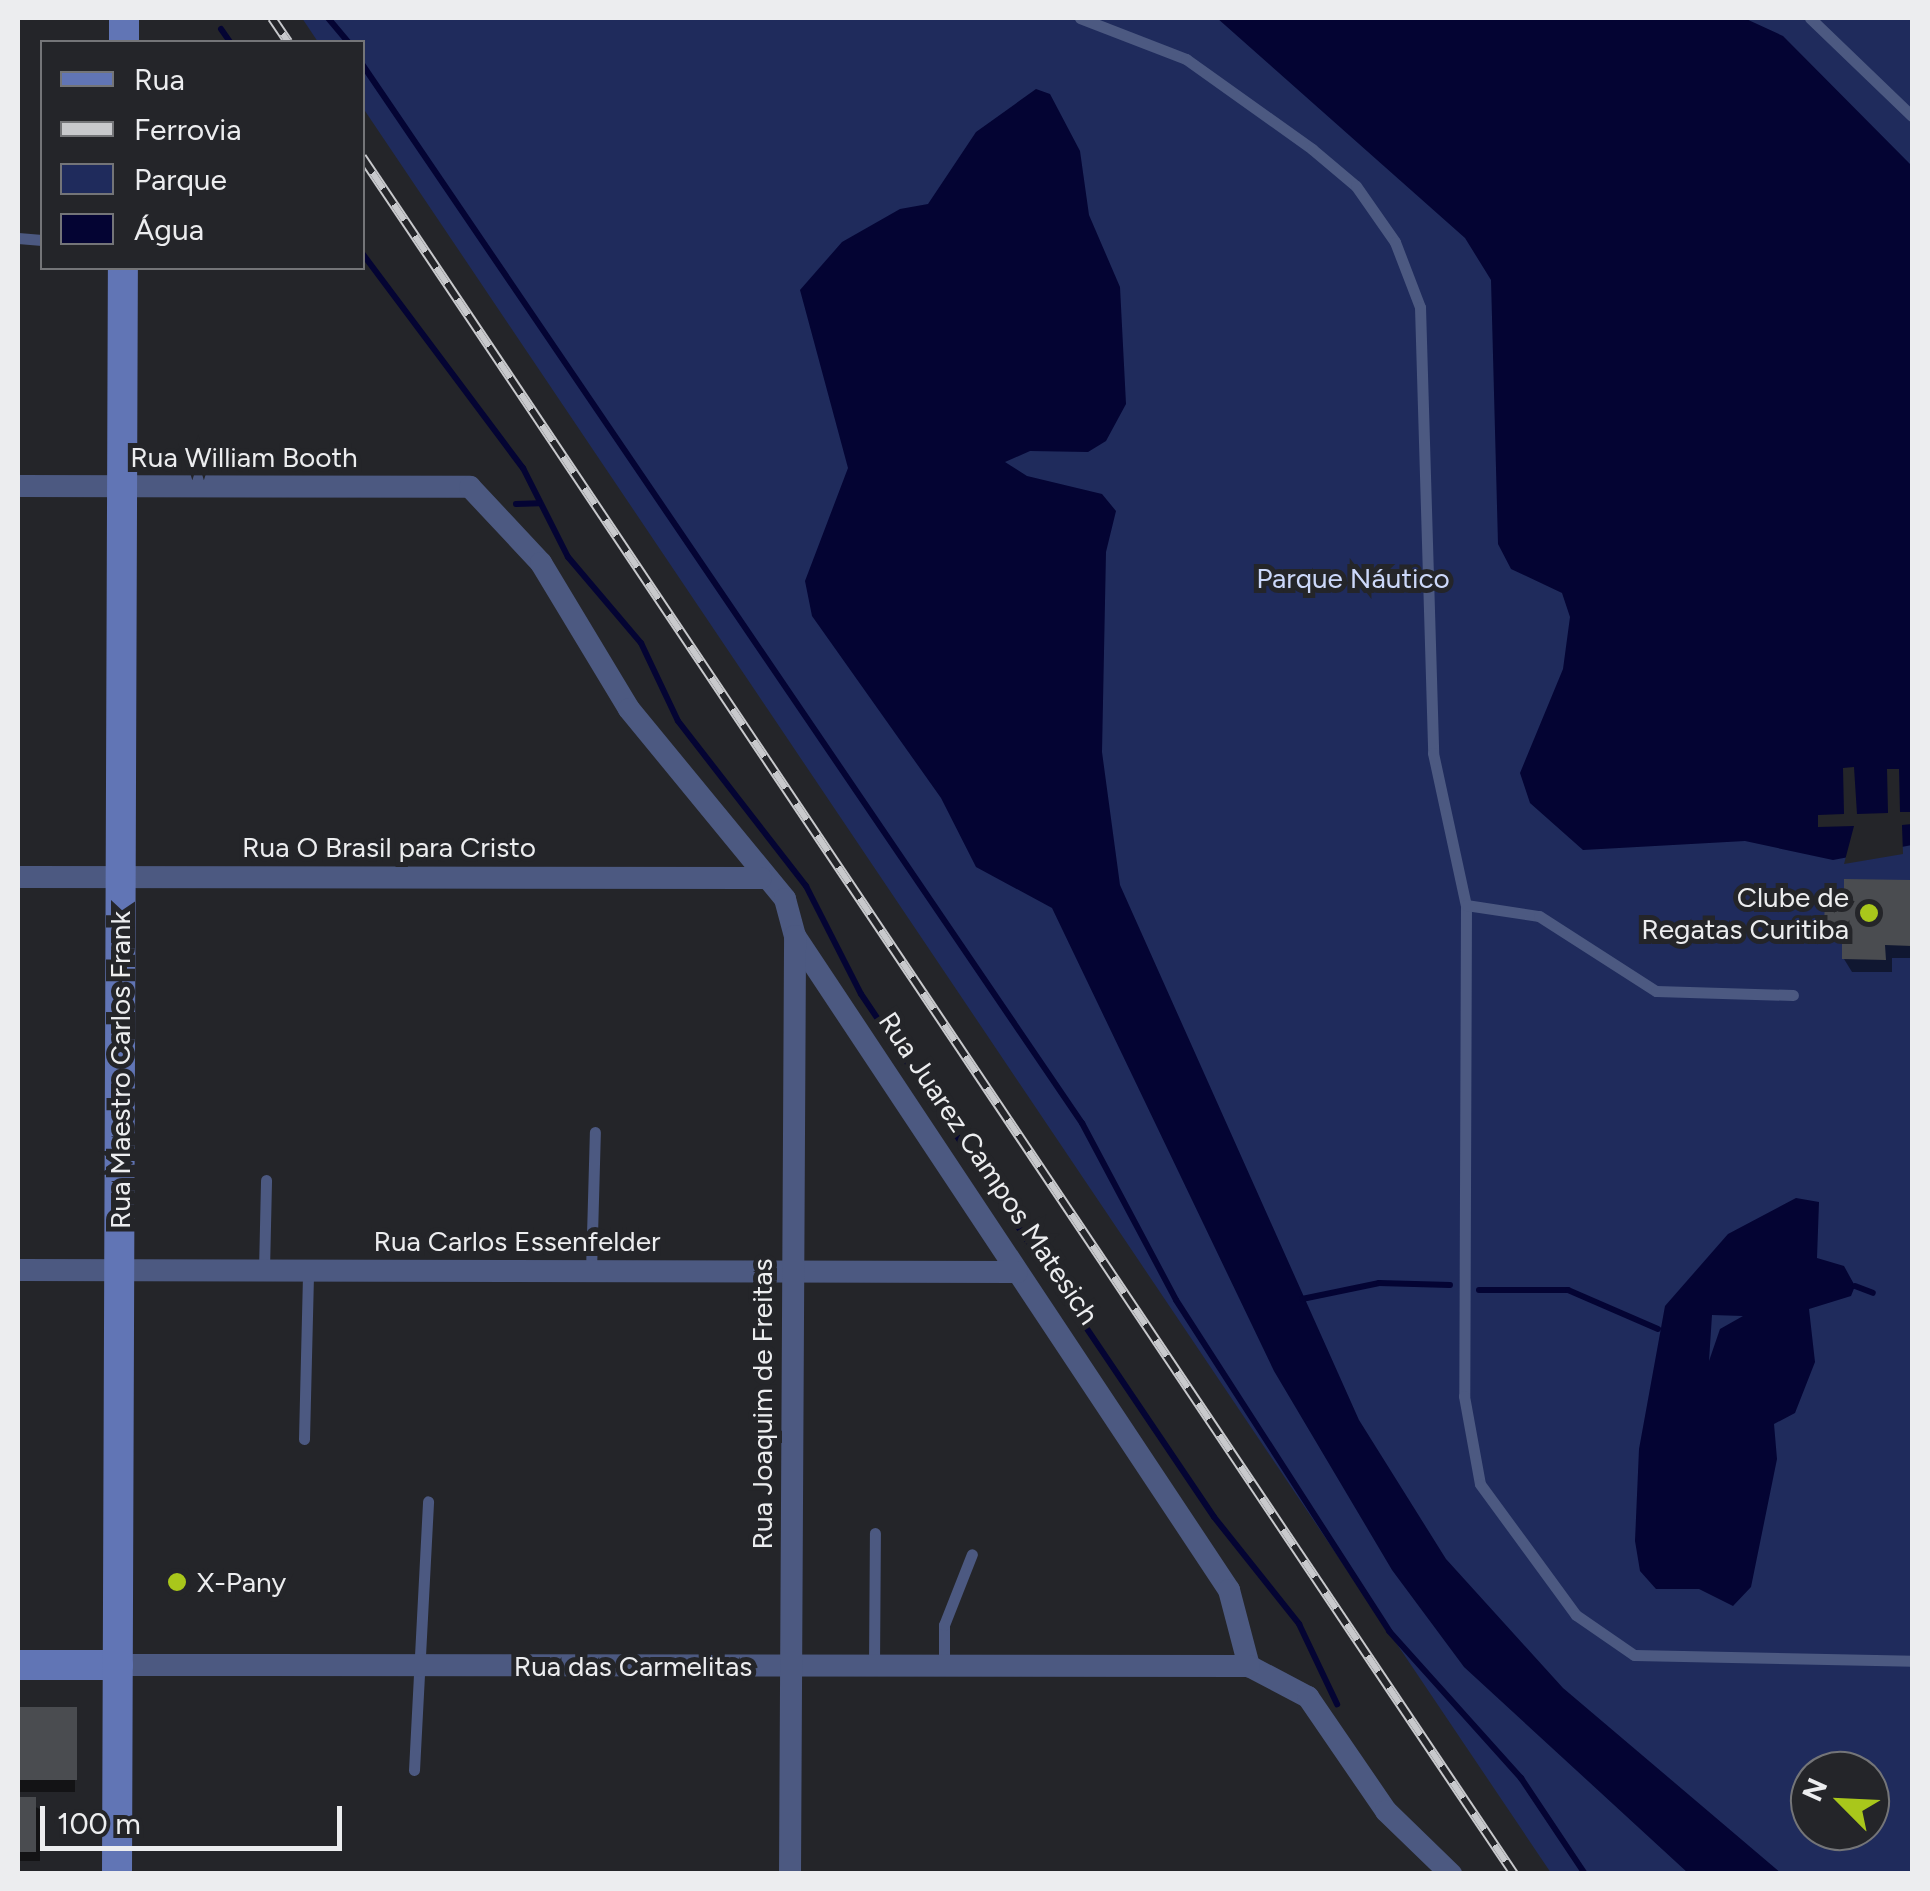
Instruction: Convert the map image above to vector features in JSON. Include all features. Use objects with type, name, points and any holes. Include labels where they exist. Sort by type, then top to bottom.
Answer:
[{"type":"street","name":"Rua Maestro Carlos Frank","points":[[117,1874],[123,270]]},
{"type":"street","name":"Rua William Booth","points":[[18,486],[470,487]]},
{"type":"street","name":"Rua Juarez Campos Matesich","points":[[470,487],[560,588],[630,709],[761,878],[785,899],[795,936],[954,1164],[1017,1272],[1229,1590],[1249,1666]]},
{"type":"street","name":"Rua O Brasil para Cristo","points":[[18,877],[761,878]]},
{"type":"street","name":"Rua Joaquim de Freitas","points":[[790,1874],[795,936]]},
{"type":"street","name":"Rua Carlos Essenfelder","points":[[18,1270],[1017,1272]]},
{"type":"street","name":"Rua das Carmelitas","points":[[18,1665],[1249,1666]]},
{"type":"street","points":[[1249,1666],[1308,1697],[1386,1811],[1451,1874]]},
{"type":"lane","points":[[1080,18],[1186,59],[1267,114],[1356,186],[1407,266],[1425,349],[1434,752],[1466,906],[1464,1396],[1480,1484],[1576,1615],[1634,1656],[1912,1661]]},
{"type":"lane","points":[[1810,18],[1912,116]]},
{"type":"lane","points":[[1466,906],[1539,916],[1656,991],[1793,995]]},
{"type":"lane","points":[[591,1271],[596,1132]]},
{"type":"lane","points":[[264,1270],[266,1180]]},
{"type":"lane","points":[[304,1439],[308,1270]]},
{"type":"lane","points":[[414,1770],[415,1666],[428,1501]]},
{"type":"lane","points":[[874,1666],[875,1533]]},
{"type":"lane","points":[[944,1666],[944,1625],[972,1554]]},
{"type":"green space","name":"Parque Náutico","points":[[302,18],[1912,18],[1912,1873],[1551,1873],[365,111],[365,40],[317,40]]},
{"type":"water","points":[[1217,18],[1744,18],[1783,36],[1912,166],[1912,845],[1833,860],[1745,841],[1583,850],[1530,803],[1520,773],[1563,669],[1570,617],[1562,593],[1511,569],[1498,544],[1491,280],[1465,238]]},
{"type":"water","points":[[1036,89],[1050,94],[1080,151],[1089,215],[1120,287],[1126,404],[1106,441],[1088,452],[1030,451],[1005,462],[1027,476],[1102,494],[1116,511],[1106,552],[1102,752],[1120,885],[1359,1420],[1446,1559],[1563,1688],[1781,1873],[1688,1873],[1464,1667],[1392,1570],[1274,1371],[1052,908],[976,867],[941,798],[812,616],[805,581],[848,468],[800,290],[842,242],[900,209],[928,204],[976,132]]},
{"type":"water","points":[[1796,1198],[1819,1202],[1817,1258],[1844,1266],[1855,1286],[1851,1296],[1809,1309],[1815,1362],[1795,1413],[1774,1424],[1777,1459],[1751,1587],[1733,1606],[1699,1589],[1656,1589],[1640,1571],[1635,1541],[1639,1449],[1665,1306],[1728,1234]],"holes":[[[1712,1315],[1743,1316],[1720,1329],[1709,1361]]]},
{"type":"pier","points":[[1854,767],[1857,814],[1888,813],[1887,769],[1899,769],[1900,812],[1912,812],[1912,824],[1902,825],[1903,854],[1844,864],[1854,826],[1818,827],[1818,815],[1844,814],[1843,768]]},
{"type":"building","name":"Clube de Regatas Curitiba","points":[[1844,879],[1912,880],[1912,946],[1885,945],[1886,960],[1842,959],[1842,924],[1824,924],[1825,901],[1844,902]]},
{"type":"building","points":[[18,1707],[77,1707],[77,1780],[18,1780]]},
{"type":"building","points":[[18,1797],[36,1797],[36,1852],[18,1852]]},
{"type":"waterway","points":[[328,18],[346,40]]},
{"type":"waterway","points":[[221,29],[229,40]]},
{"type":"waterway","points":[[365,68],[1082,1123],[1176,1300],[1389,1631],[1521,1778],[1585,1874]]},
{"type":"waterway","points":[[365,257],[523,468],[568,557],[641,643],[678,721],[806,886],[861,994],[1214,1517],[1299,1624],[1337,1704]]},
{"type":"waterway","points":[[516,504],[539,503]]},
{"type":"waterway","points":[[1302,1299],[1379,1283],[1450,1285]]},
{"type":"waterway","points":[[1855,1286],[1873,1293]]},
{"type":"waterway","points":[[1479,1290],[1568,1290],[1658,1329]]},
{"type":"railway","points":[[272,18],[287,40]]},
{"type":"railway","points":[[365,161],[1514,1874]]},
{"type":"place","name":"Clube de Regatas Curitiba","points":[[1869,913]]},
{"type":"place","name":"X-Pany","points":[[177,1582]]}]
